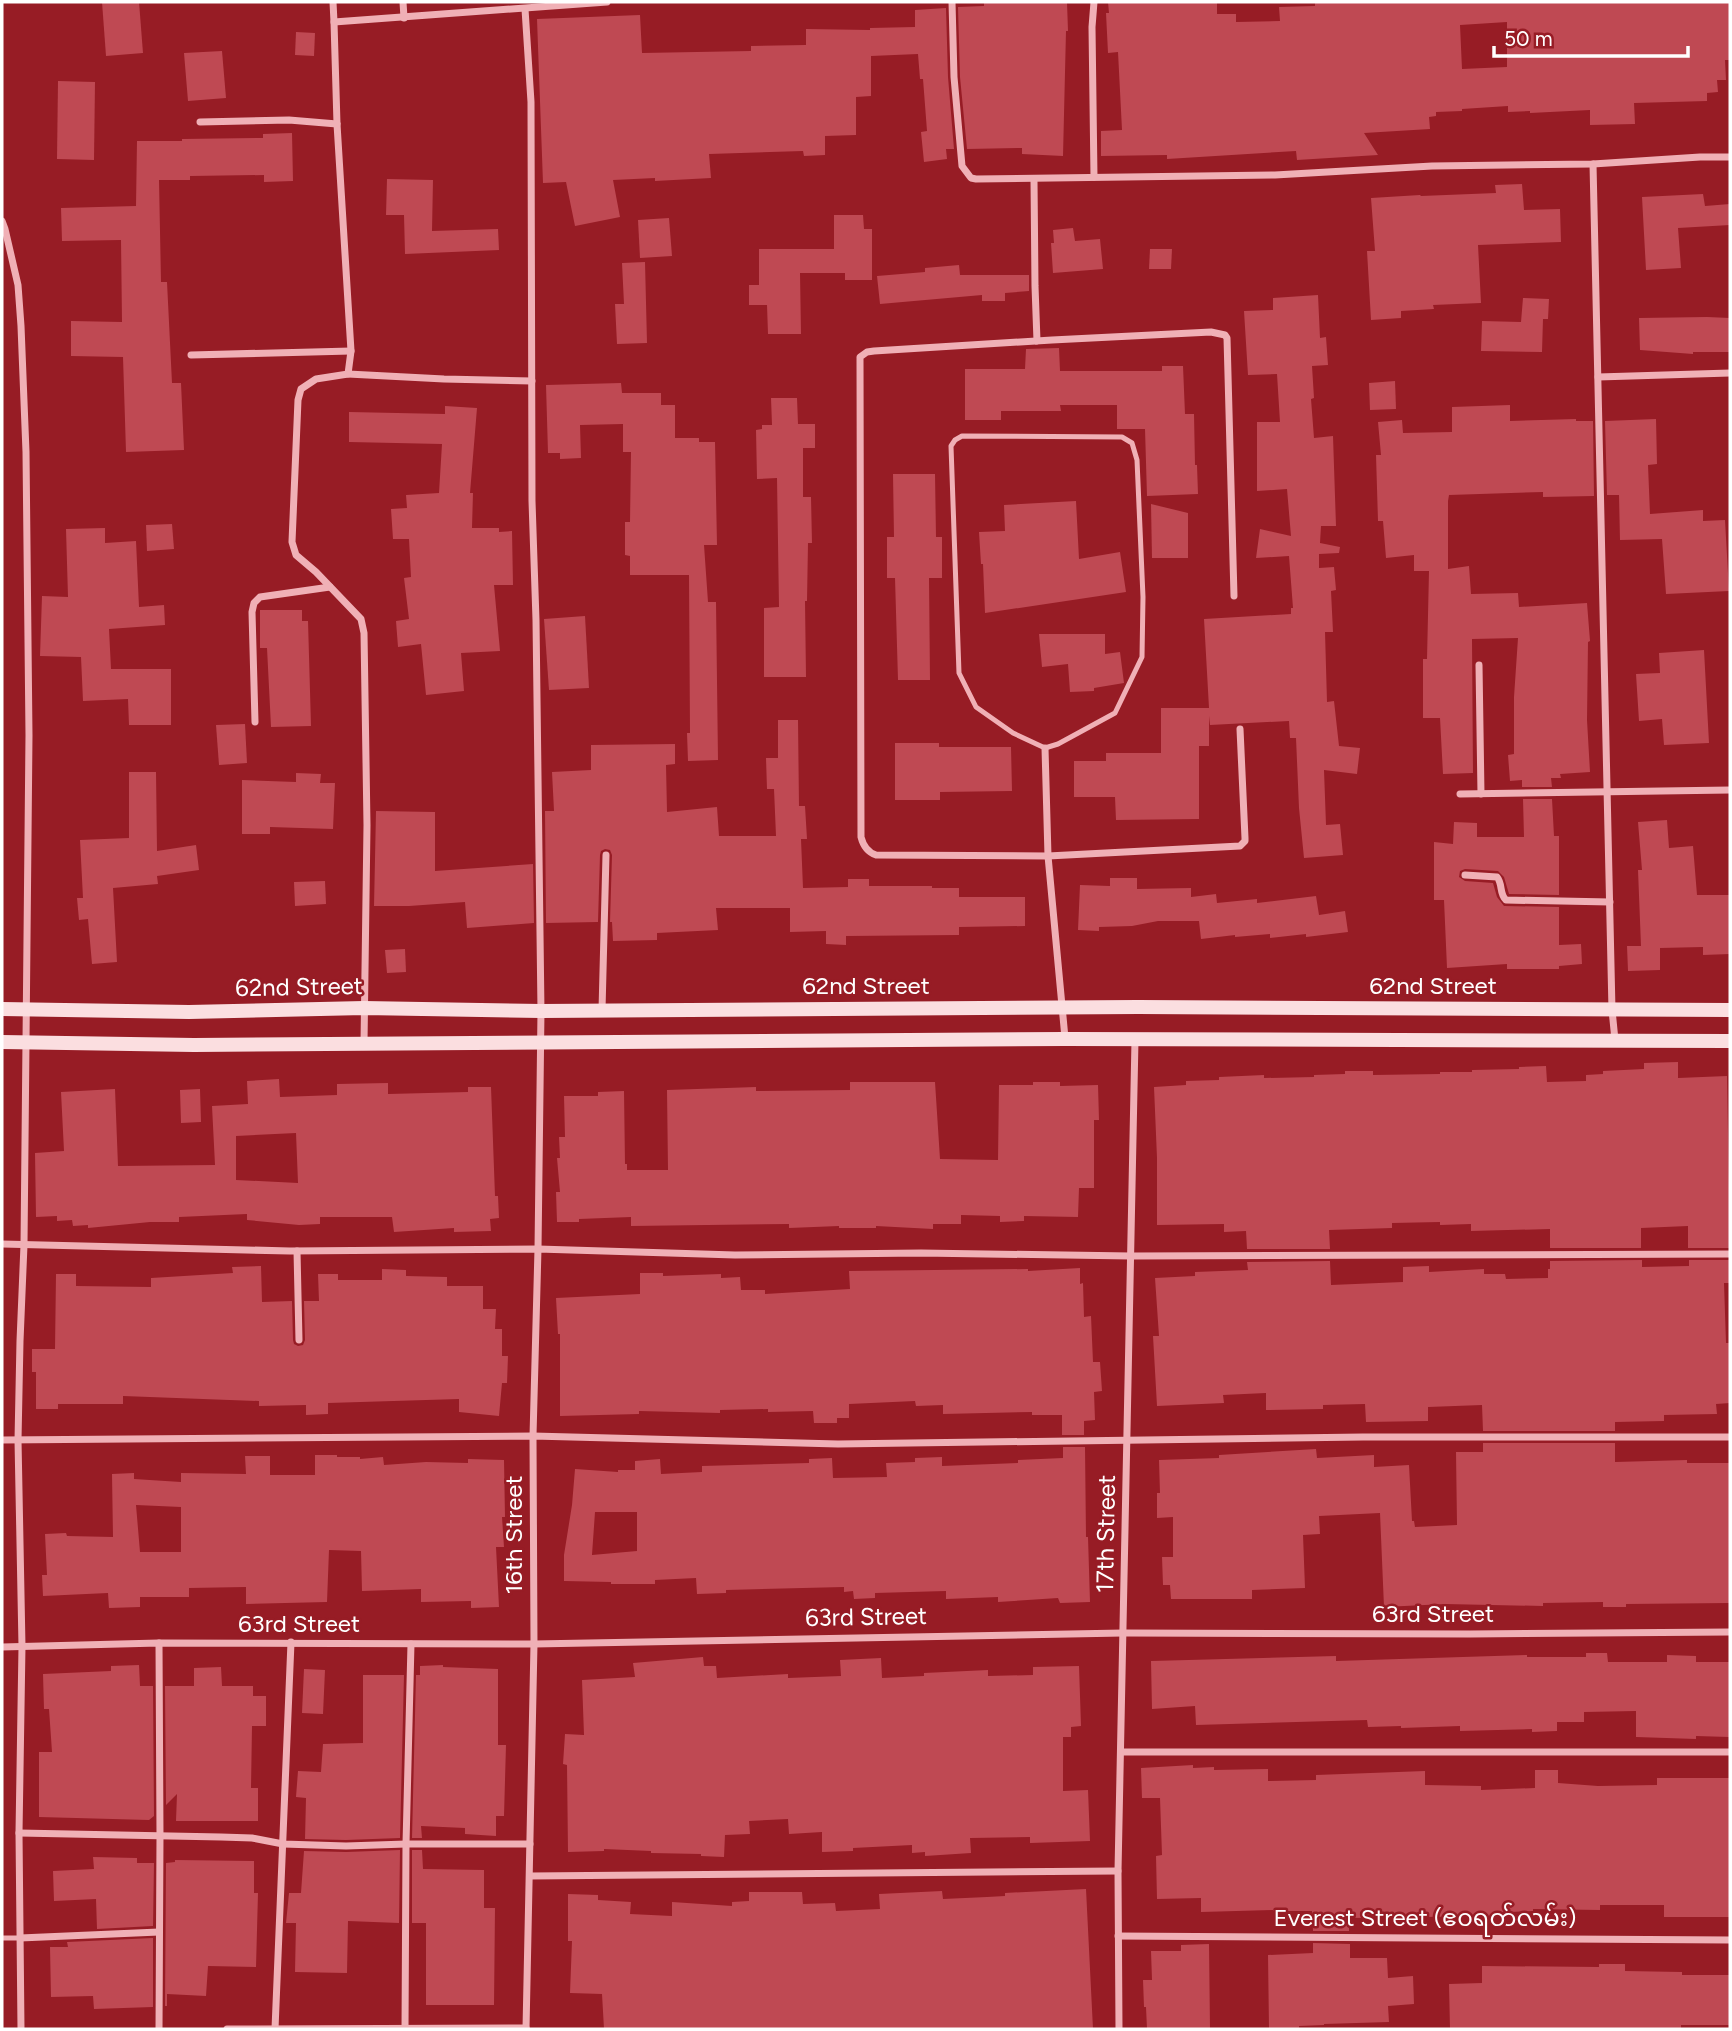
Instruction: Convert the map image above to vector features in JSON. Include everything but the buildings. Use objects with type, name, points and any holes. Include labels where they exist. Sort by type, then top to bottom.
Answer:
[{"type":"main road","name":"62nd Street","points":[[2,1009],[189,1012],[364,1008],[541,1011],[1062,1007],[1730,1010]]},
{"type":"main road","points":[[2,1042],[194,1045],[1065,1039],[1730,1041]]},
{"type":"street","points":[[333,2],[337,124],[351,351],[348,374]]},
{"type":"street","points":[[402,2],[404,18]]},
{"type":"street","points":[[334,22],[607,2]]},
{"type":"street","points":[[952,2],[954,76],[962,166],[967,175],[976,179],[1275,175],[1432,166],[1593,164],[1730,157]]},
{"type":"street","points":[[1094,2],[1094,177]]},
{"type":"street","name":"16th Street","points":[[525,9],[531,102],[532,501],[541,1011],[533,1436],[534,1644],[526,2029]]},
{"type":"street","points":[[200,122],[289,120],[337,124]]},
{"type":"street","points":[[1593,164],[1612,1010],[1615,1040]]},
{"type":"street","points":[[1034,180],[1037,341]]},
{"type":"street","points":[[2,221],[18,285],[26,452],[29,735],[24,1245],[18,1440],[22,1646],[19,1833],[21,2029]]},
{"type":"street","points":[[1234,596],[1227,338],[1220,333],[874,351],[860,357],[861,837],[863,845],[869,851],[876,855],[1048,856],[1243,844],[1245,838],[1240,729]]},
{"type":"street","points":[[191,355],[351,351]]},
{"type":"street","points":[[1598,377],[1730,373]]},
{"type":"street","points":[[363,1042],[367,825],[364,633],[361,619],[296,555],[292,542],[298,400],[301,389],[316,379],[348,374],[532,381]]},
{"type":"street","points":[[255,722],[252,632],[254,603],[260,597],[330,587]]},
{"type":"street","points":[[1479,665],[1481,794]]},
{"type":"street","points":[[1045,748],[1048,856],[1065,1039]]},
{"type":"street","points":[[1460,794],[1730,790]]},
{"type":"street","points":[[603,1010],[606,855]]},
{"type":"street","points":[[1465,875],[1497,877],[1506,900],[1610,902]]},
{"type":"street","name":"17th Street","points":[[1119,2029],[1118,1871],[1135,1040]]},
{"type":"street","points":[[2,1244],[297,1251],[538,1249],[735,1255],[921,1252],[1131,1256],[1730,1254]]},
{"type":"street","points":[[297,1251],[299,1340]]},
{"type":"street","points":[[2,1440],[533,1436],[838,1444],[1376,1437],[1730,1437]]},
{"type":"street","name":"63rd Street","points":[[2,1647],[291,1642],[534,1644],[1123,1633],[1730,1632]]},
{"type":"street","points":[[275,2029],[291,1642]]},
{"type":"street","points":[[159,1643],[159,2029]]},
{"type":"street","points":[[405,2029],[411,1644]]},
{"type":"street","points":[[1121,1752],[1730,1752]]},
{"type":"street","points":[[19,1833],[252,1838],[283,1844],[346,1846],[530,1844]]},
{"type":"street","points":[[530,1876],[1118,1871]]},
{"type":"street","points":[[20,1938],[159,1932]]},
{"type":"street","name":"Everest Street (ဧ၀ရတ်လမ်း)","points":[[1118,1936],[1730,1940]]},
{"type":"street","points":[[227,2029],[526,2029]]},
{"type":"lane","points":[[962,436],[1122,437],[1132,443],[1137,460],[1143,597],[1142,657],[1115,713],[1058,744],[1045,748],[1013,733],[976,707],[959,673],[951,446],[962,436]]},
{"type":"lane","points":[[2,1938],[20,1938]]}]
